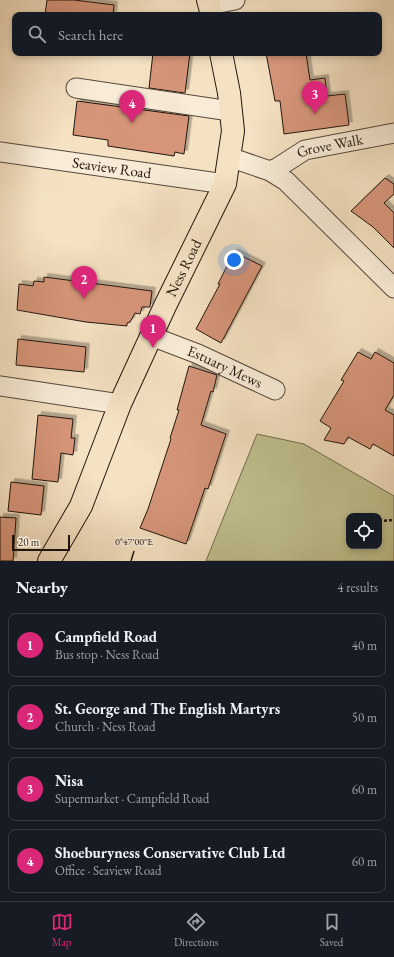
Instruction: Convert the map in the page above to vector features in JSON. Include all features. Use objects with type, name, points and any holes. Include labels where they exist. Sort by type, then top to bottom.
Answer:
[{"type":"main road","name":"Ness Road","points":[[49,561],[81,506],[120,404],[224,184],[233,131],[222,56]]},
{"type":"street","points":[[210,7],[235,0]]},
{"type":"street","points":[[76,88],[230,110]]},
{"type":"street","name":"Grove Walk","points":[[270,171],[278,168],[305,150],[394,133]]},
{"type":"street","name":"Seaview Road","points":[[0,152],[224,184]]},
{"type":"street","points":[[229,157],[270,171],[286,181],[394,288]]},
{"type":"street","name":"Estuary Mews","points":[[151,336],[198,354],[275,390]]},
{"type":"street","points":[[0,386],[120,404]]},
{"type":"path","points":[[382,521],[394,520]]},
{"type":"green space","points":[[257,434],[304,444],[394,496],[394,561],[206,561]]},
{"type":"building","points":[[47,0],[74,0],[114,5],[113,12],[45,12]]},
{"type":"building","points":[[153,56],[190,56],[185,93],[149,88]]},
{"type":"building","points":[[267,56],[306,56],[310,80],[325,78],[327,96],[345,94],[349,125],[284,134],[280,101],[275,101]]},
{"type":"building","points":[[77,101],[189,116],[184,154],[175,152],[174,156],[108,146],[108,140],[73,135]]},
{"type":"building","points":[[385,178],[394,184],[394,194],[384,203],[394,213],[394,248],[373,227],[351,211]]},
{"type":"building","points":[[234,252],[262,266],[221,343],[196,329],[220,284],[218,284]]},
{"type":"building","points":[[44,277],[152,291],[150,307],[142,307],[140,314],[135,313],[130,322],[127,323],[127,326],[86,322],[17,310],[19,284],[33,286],[34,281],[44,282]]},
{"type":"building","points":[[18,339],[86,347],[84,372],[16,365]]},
{"type":"building","points":[[358,352],[371,359],[375,352],[394,363],[394,395],[385,410],[394,415],[394,456],[373,444],[370,449],[348,437],[344,444],[324,440],[331,428],[320,421],[344,381],[341,380]]},
{"type":"building","points":[[189,366],[217,375],[213,392],[211,391],[201,425],[226,434],[208,489],[205,488],[186,544],[140,528],[148,509],[171,439],[170,438],[179,410],[177,410]]},
{"type":"building","points":[[38,415],[73,419],[71,438],[75,438],[73,455],[61,453],[58,482],[32,479]]},
{"type":"building","points":[[11,482],[44,486],[41,515],[8,511]]},
{"type":"building","points":[[0,517],[16,518],[13,561],[0,561]]},
{"type":"place","name":"Nisa","points":[[315,114]]},
{"type":"place","name":"Shoeburyness Conservative Club Ltd","points":[[132,123]]},
{"type":"place","name":"St. George and The English Martyrs","points":[[84,299]]},
{"type":"place","name":"Campfield Road","points":[[153,348]]}]
